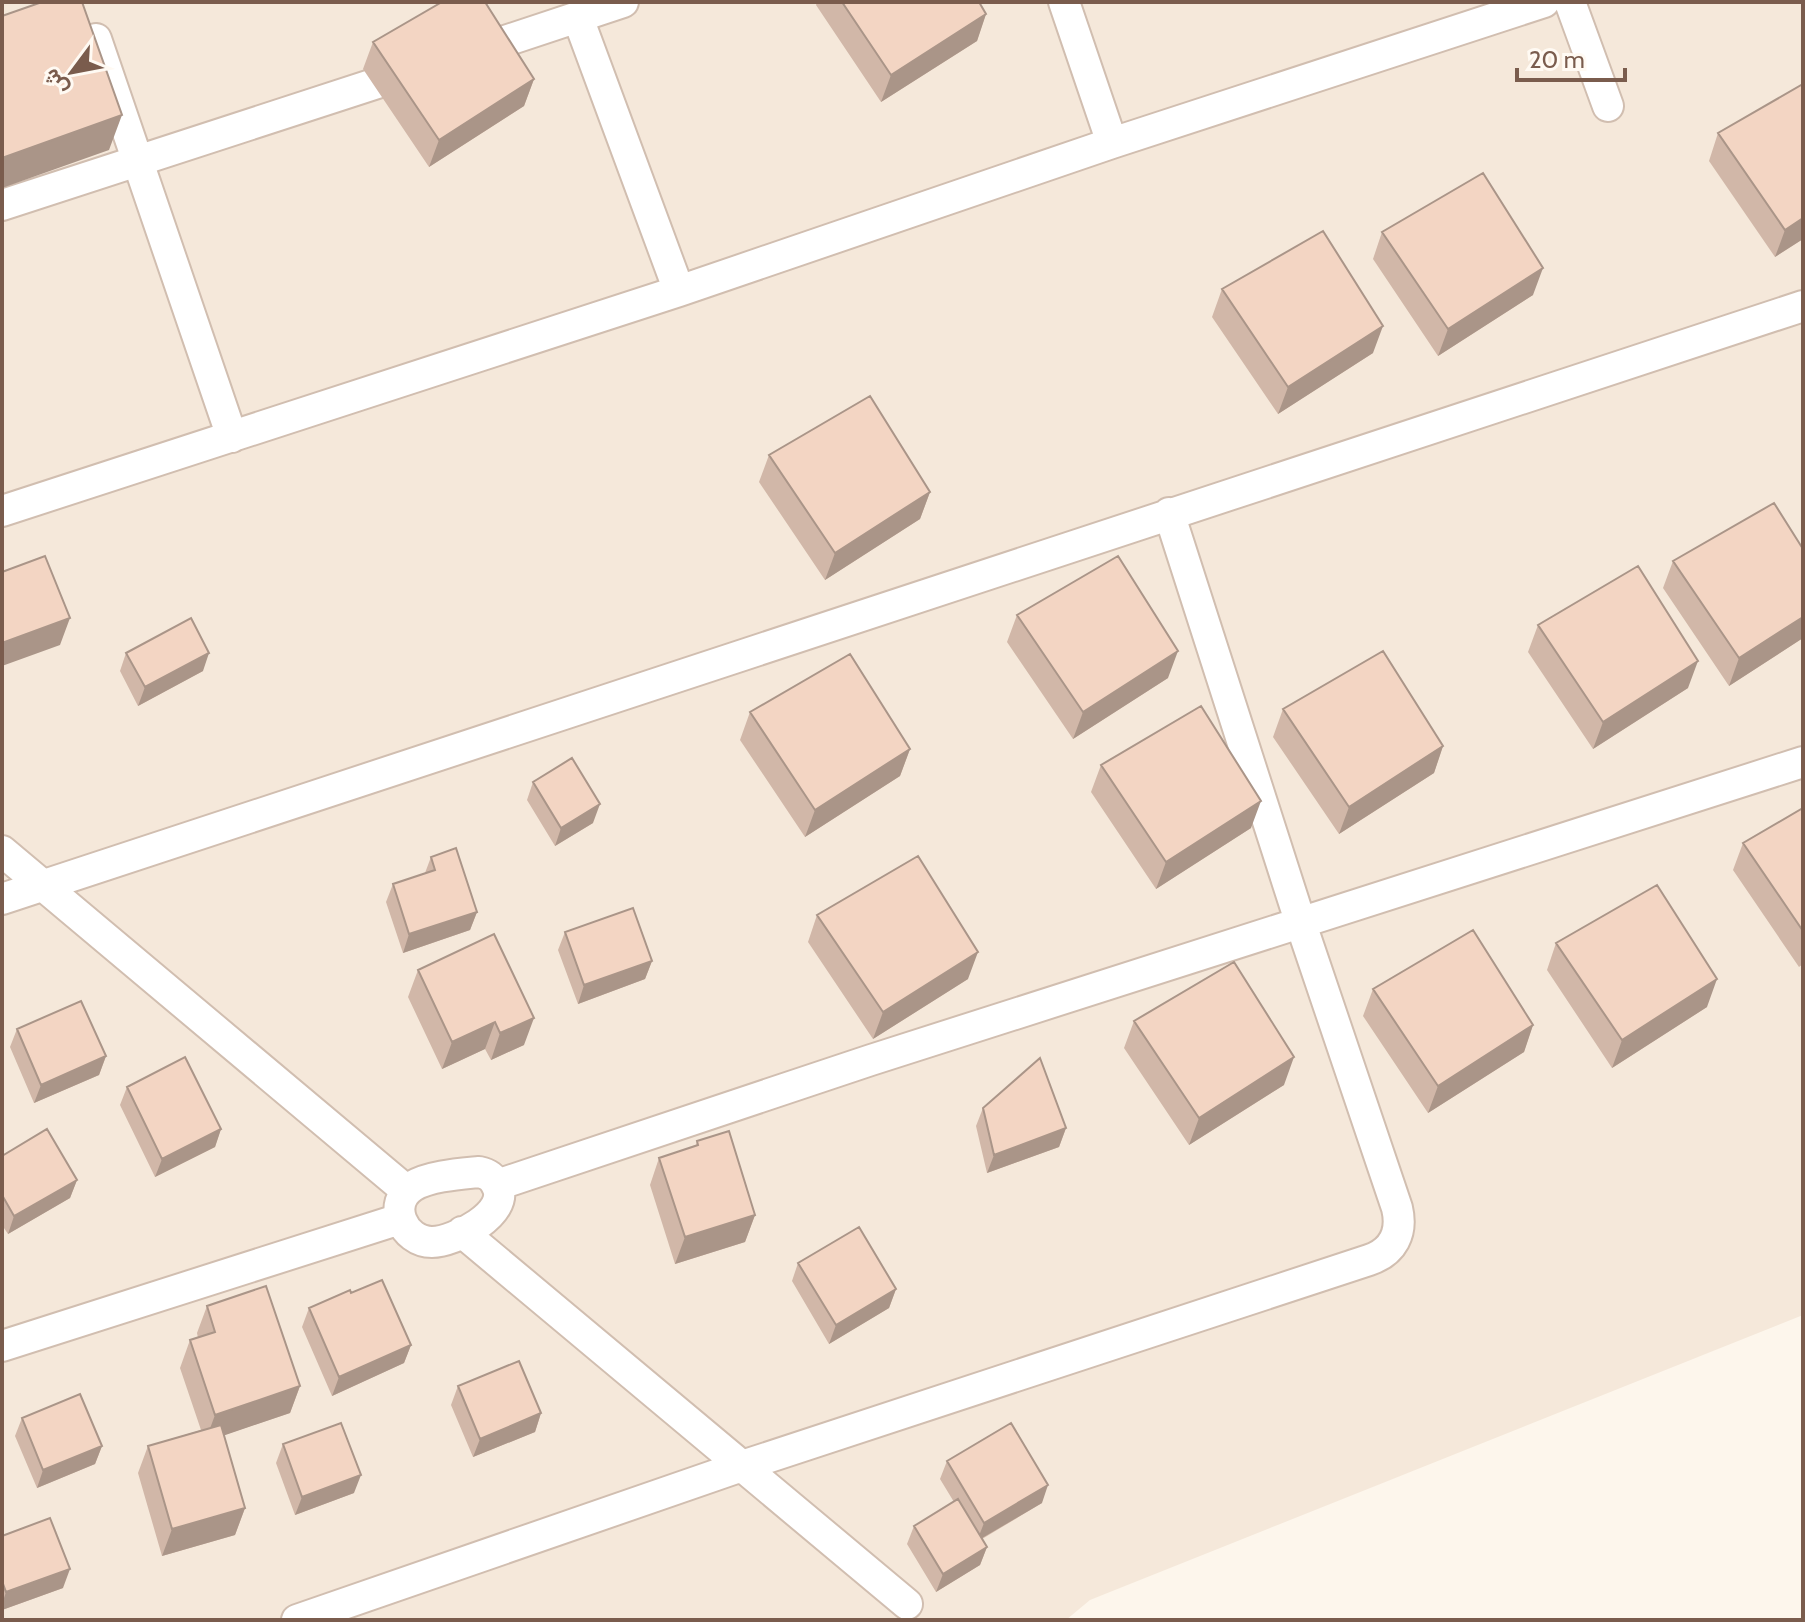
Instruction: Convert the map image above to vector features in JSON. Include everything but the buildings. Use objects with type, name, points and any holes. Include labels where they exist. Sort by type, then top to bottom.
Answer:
[{"type":"street","points":[[2,205],[623,2]]},
{"type":"street","points":[[1064,2],[1112,143]]},
{"type":"street","points":[[2,511],[679,291],[1112,143],[1544,2]]},
{"type":"street","points":[[1570,2],[1608,106]]},
{"type":"street","points":[[578,18],[679,291]]},
{"type":"street","points":[[96,39],[232,437]]},
{"type":"street","points":[[2,899],[1803,306]]},
{"type":"street","points":[[297,1620],[742,1466],[1369,1260],[1388,1250],[1399,1230],[1397,1208],[1300,921],[1169,513]]},
{"type":"street","points":[[497,1185],[1300,921],[1803,762]]},
{"type":"street","points":[[2,851],[404,1205],[411,1235],[422,1241],[436,1242],[462,1232],[492,1214],[497,1208],[500,1193],[493,1178],[479,1172],[426,1181],[404,1205],[2,1346]]},
{"type":"street","points":[[462,1232],[907,1604]]},
{"type":"shaded area","points":[[2,2],[1803,2],[1803,1315],[1090,1600],[1066,1620],[2,1620]]}]
